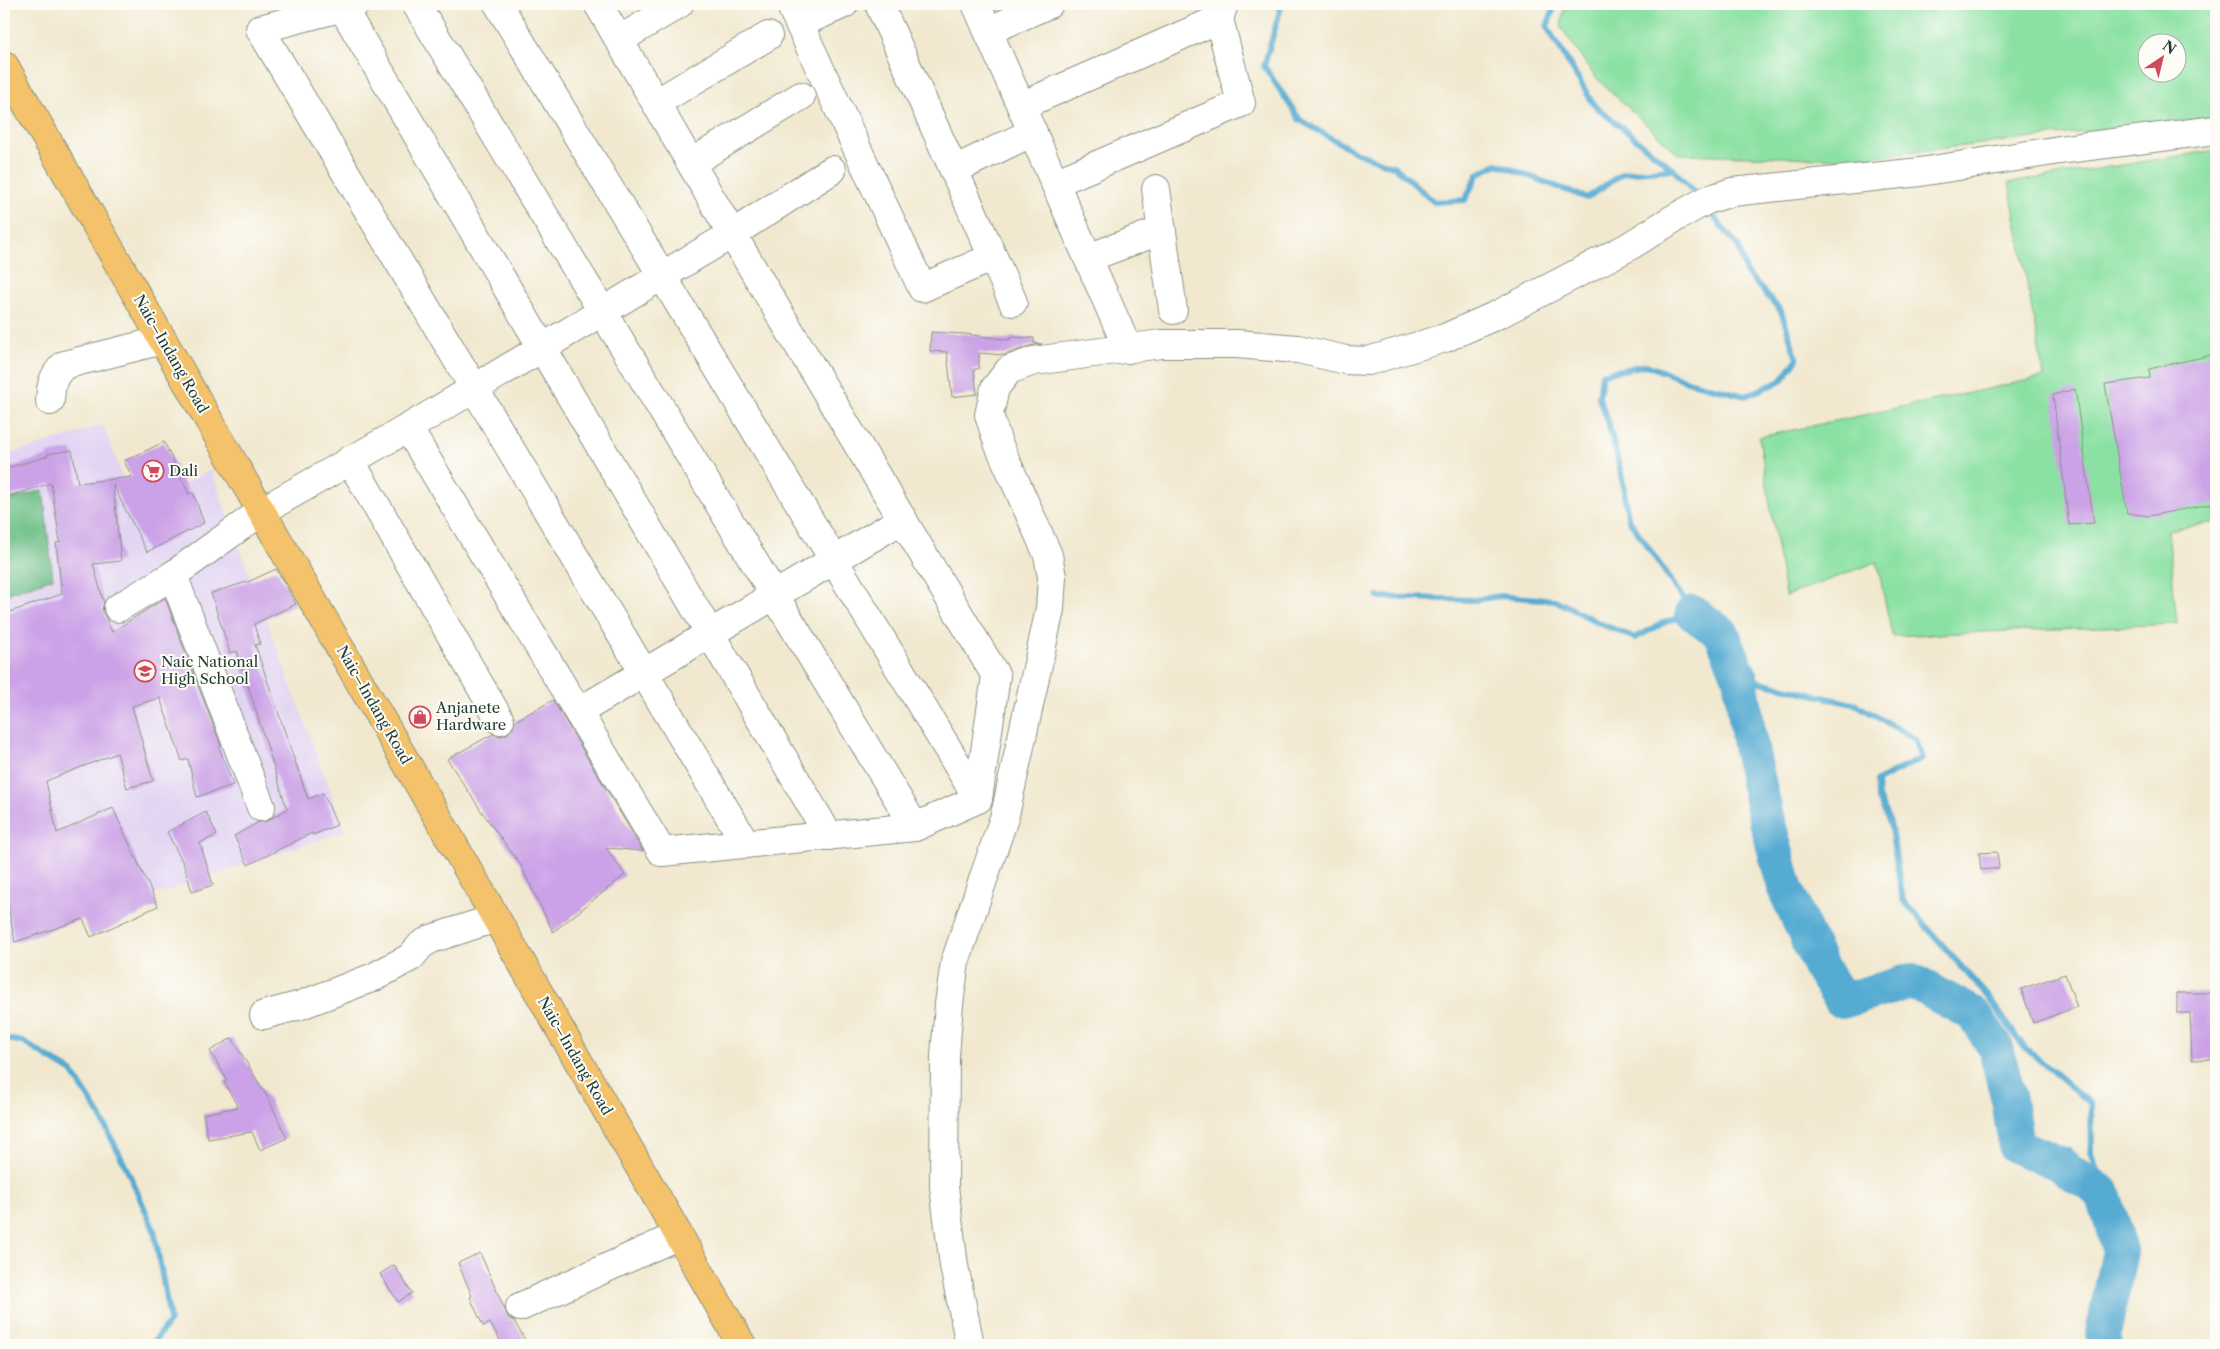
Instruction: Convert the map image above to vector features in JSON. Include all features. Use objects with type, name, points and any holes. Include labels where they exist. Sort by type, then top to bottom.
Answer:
[{"type":"main road","name":"Naic–Indang Road","points":[[4,65],[496,918],[677,1236],[742,1345]]},
{"type":"street","points":[[416,4],[915,827]]},
{"type":"street","points":[[498,4],[978,798]]},
{"type":"street","points":[[598,4],[732,234],[996,676],[978,798]]},
{"type":"street","points":[[619,40],[679,4]]},
{"type":"street","points":[[844,4],[795,14],[922,288],[993,257]]},
{"type":"street","points":[[879,4],[1013,302]]},
{"type":"street","points":[[976,4],[1128,349]]},
{"type":"street","points":[[988,31],[1048,4]]},
{"type":"street","points":[[746,844],[260,28],[348,5],[542,347],[830,836]]},
{"type":"street","points":[[1021,106],[1222,11],[1241,103],[1055,182]]},
{"type":"street","points":[[656,103],[768,36]]},
{"type":"street","points":[[691,163],[801,96]]},
{"type":"street","points":[[970,1345],[954,1266],[944,1187],[945,1056],[949,1004],[955,962],[1005,815],[1050,609],[1052,577],[1048,555],[998,443],[989,415],[995,388],[1009,370],[1034,361],[1161,344],[1237,344],[1298,349],[1346,360],[1368,361],[1445,338],[1490,318],[1628,247],[1672,219],[1707,200],[1732,192],[1920,172],[2066,149],[2216,130]]},
{"type":"street","points":[[954,170],[1033,132]]},
{"type":"street","points":[[118,608],[174,575],[262,511],[408,428],[732,234],[832,170]]},
{"type":"street","points":[[1156,189],[1173,310]]},
{"type":"street","points":[[1088,258],[1162,230]]},
{"type":"street","points":[[50,402],[51,383],[54,375],[64,365],[163,340]]},
{"type":"street","points":[[408,428],[662,852],[915,827],[978,798]]},
{"type":"street","points":[[350,460],[500,720]]},
{"type":"street","points":[[578,712],[903,519]]},
{"type":"street","points":[[174,575],[261,807]]},
{"type":"street","points":[[264,1016],[301,1005],[374,977],[411,957],[421,945],[431,940],[496,918]]},
{"type":"street","points":[[520,1307],[677,1236]]},
{"type":"shaded area","name":"Naic National High School","points":[[103,425],[135,511],[211,470],[345,831],[4,946],[4,456]]},
{"type":"green space","points":[[1565,4],[2216,4],[2216,117],[1850,159],[1678,154],[1595,77],[1561,27]]},
{"type":"green space","points":[[2216,150],[2216,522],[2168,530],[2177,624],[1892,636],[1877,562],[1785,596],[1759,437],[2044,377],[2009,183]]},
{"type":"green space","points":[[43,490],[53,578],[4,595],[4,501]]},
{"type":"building","points":[[931,332],[1010,340],[1010,337],[1034,338],[1034,343],[1042,344],[1029,346],[1004,355],[979,353],[979,369],[974,369],[977,394],[952,397],[947,352],[930,351]]},
{"type":"building","points":[[2216,354],[2216,503],[2148,516],[2127,513],[2105,384],[2150,378],[2149,369]]},
{"type":"building","points":[[2075,389],[2094,523],[2069,525],[2053,395]]},
{"type":"building","points":[[164,442],[189,494],[193,492],[204,523],[147,552],[113,485],[121,561],[93,564],[104,603],[102,609],[112,632],[165,598],[221,746],[219,747],[233,785],[197,797],[188,759],[182,761],[160,698],[132,706],[153,781],[127,788],[117,753],[46,781],[57,833],[113,808],[158,906],[91,937],[83,919],[15,942],[4,884],[4,614],[62,594],[56,543],[60,542],[51,483],[4,498],[4,469],[48,456],[47,454],[72,450],[78,483],[132,477],[124,461]]},
{"type":"building","points":[[276,569],[296,604],[254,624],[260,644],[255,645],[308,799],[323,793],[337,825],[313,835],[312,833],[248,865],[234,836],[259,822],[267,821],[287,809],[237,651],[230,653],[211,593],[250,581]]},
{"type":"building","points":[[553,700],[643,851],[606,848],[625,875],[553,932],[520,864],[482,812],[447,759],[493,734],[500,736],[507,734],[513,728],[515,721]]},
{"type":"building","points":[[206,812],[217,835],[200,843],[213,885],[192,892],[184,865],[167,832]]},
{"type":"building","points":[[1997,852],[1999,868],[1981,870],[1979,853]]},
{"type":"building","points":[[2065,974],[2077,1007],[2033,1023],[2021,989]]},
{"type":"building","points":[[2177,993],[2216,993],[2216,1059],[2192,1060],[2190,1013],[2177,1013]]},
{"type":"building","points":[[232,1038],[270,1102],[287,1138],[260,1150],[252,1132],[208,1139],[203,1114],[238,1107],[224,1082],[227,1080],[210,1051]]},
{"type":"building","points":[[480,1253],[509,1319],[514,1321],[528,1345],[503,1345],[490,1323],[483,1326],[458,1263]]},
{"type":"building","points":[[394,1265],[412,1293],[398,1302],[380,1274]]},
{"type":"waterway","points":[[1282,4],[1264,66],[1300,120],[1357,153],[1395,167],[1434,202],[1465,200],[1478,174],[1497,164],[1587,198],[1623,173],[1673,169]]},
{"type":"waterway","points":[[1555,4],[1547,27],[1594,105],[1673,169],[1692,190]]},
{"type":"waterway","points":[[1378,597],[1474,600],[1501,596],[1555,600],[1599,623],[1635,638],[1663,623],[1693,613],[1628,518],[1622,477],[1608,421],[1599,398],[1602,374],[1646,365],[1687,381],[1745,396],[1781,381],[1797,359],[1781,311],[1746,272],[1738,246],[1713,216]]},
{"type":"waterway","points":[[1693,613],[1722,634],[1740,677],[1750,745],[1765,813],[1786,891],[1821,968],[1842,1001],[1912,981],[1973,1014],[1995,1045],[2009,1100],[2016,1146],[2060,1164],[2103,1193],[2120,1251],[2103,1333],[2105,1345]]},
{"type":"waterway","points":[[1740,677],[1857,705],[1915,739],[1922,758],[1877,781],[1878,797],[1890,823],[1903,900],[1988,997],[2024,1047],[2091,1104],[2092,1153],[2103,1193]]},
{"type":"waterway","points":[[4,1038],[23,1042],[72,1072],[99,1114],[127,1169],[154,1230],[170,1321],[151,1345]]},
{"type":"place","name":"Dali","points":[[153,471]]},
{"type":"place","name":"Naic National High School","points":[[145,671]]},
{"type":"place","name":"Anjanete Hardware","points":[[420,717]]}]
